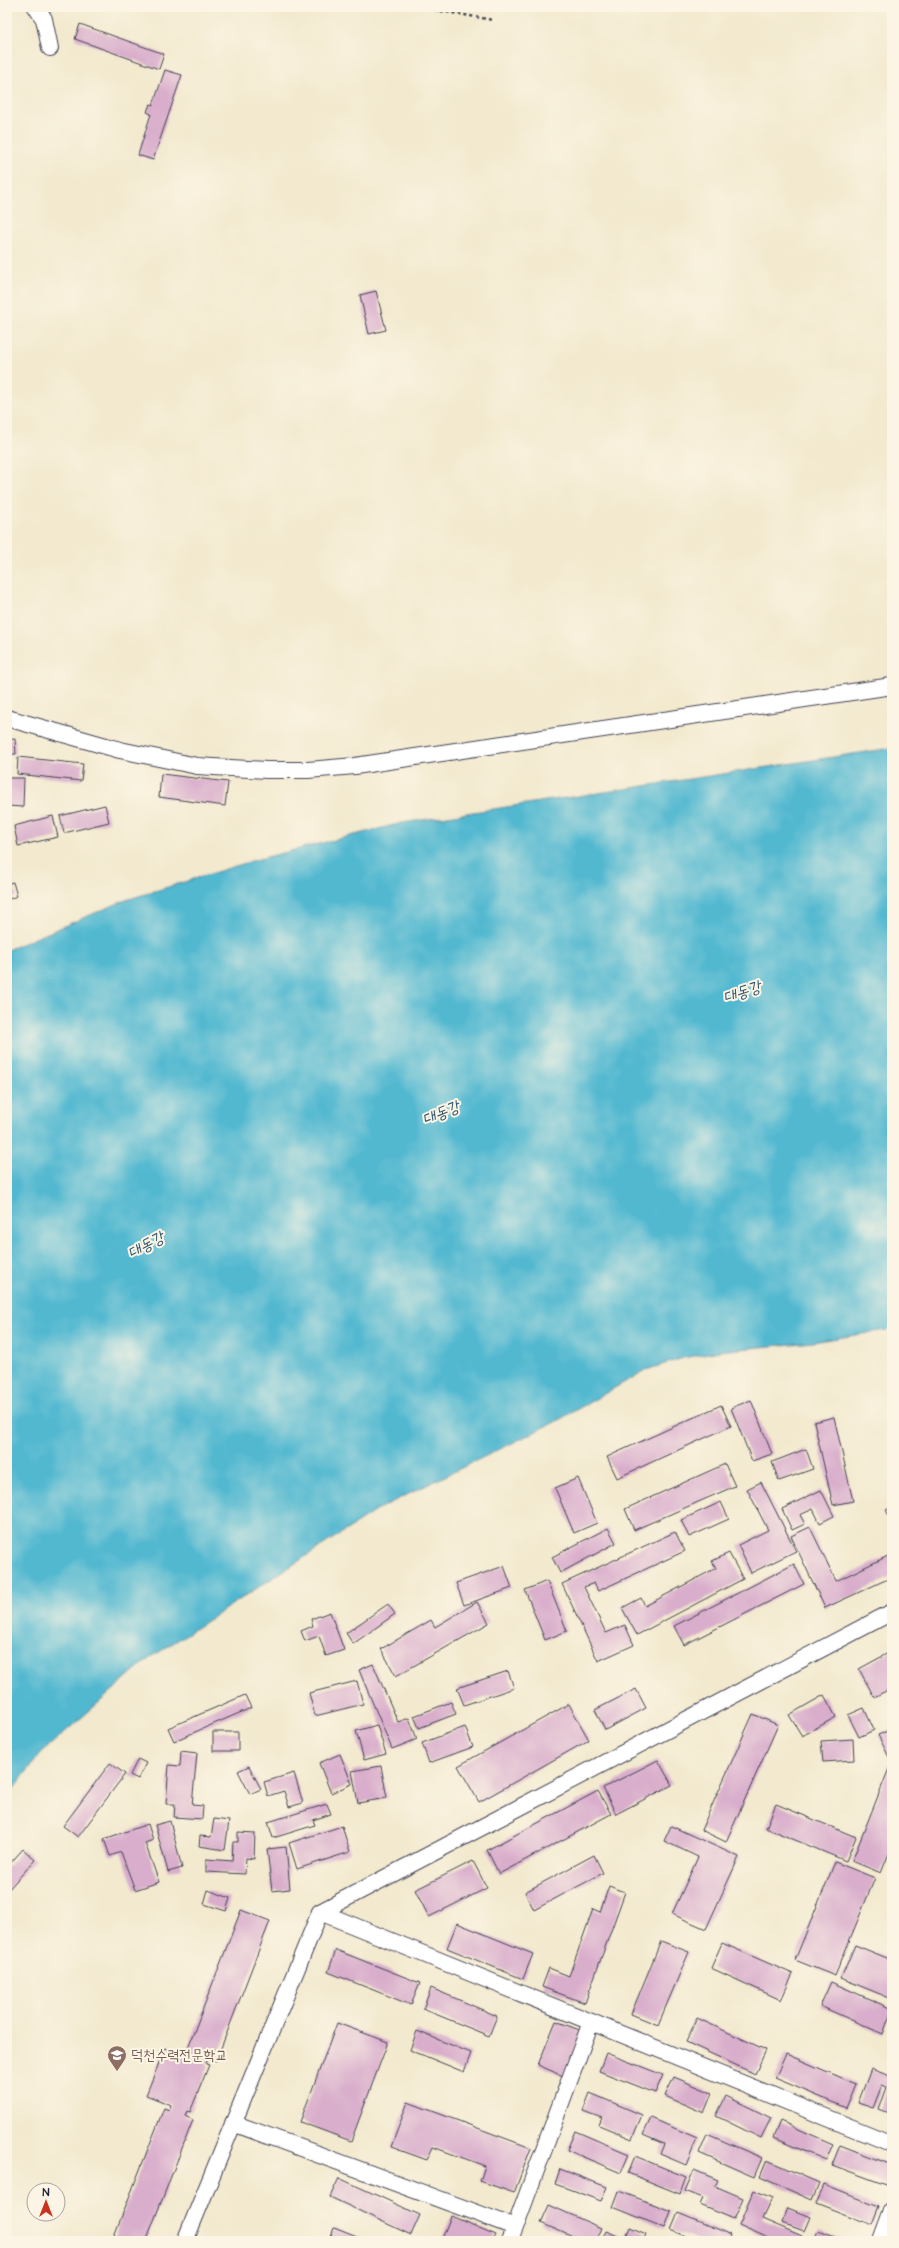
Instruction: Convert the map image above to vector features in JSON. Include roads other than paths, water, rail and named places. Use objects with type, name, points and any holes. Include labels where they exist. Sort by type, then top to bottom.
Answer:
[{"type":"street","points":[[36,7],[44,20],[50,48]]},
{"type":"street","points":[[7,718],[120,750],[197,766],[267,770],[308,770],[363,765],[892,686]]},
{"type":"street","points":[[185,2241],[320,1912],[892,1612]]},
{"type":"street","points":[[320,1912],[892,2144]]},
{"type":"street","points":[[233,2123],[513,2234],[591,2022]]},
{"type":"street","points":[[881,2241],[892,2211]]},
{"type":"water","name":"대동강","points":[[892,748],[892,1329],[813,1342],[719,1351],[683,1358],[646,1370],[555,1422],[380,1508],[150,1658],[42,1752],[7,1797],[7,950],[126,900],[255,860],[402,823]]},
{"type":"place","name":"덕천수력전문학교","points":[[117,2072]]}]
